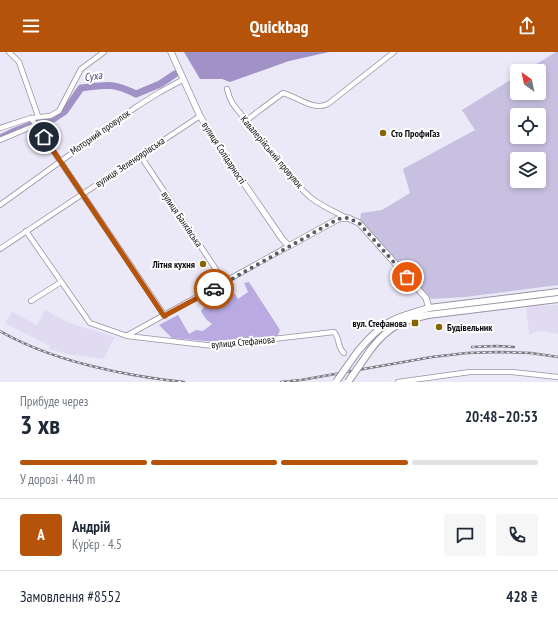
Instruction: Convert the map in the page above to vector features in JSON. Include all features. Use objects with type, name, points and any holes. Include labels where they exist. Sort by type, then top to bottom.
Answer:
[{"type":"main road","points":[[336,382],[369,337],[389,321],[429,312],[558,292]]},
{"type":"main road","points":[[348,382],[382,335],[395,325],[429,312],[558,299]]},
{"type":"street","points":[[9,52],[18,62],[38,116]]},
{"type":"street","name":"вулиця Солідарності","points":[[171,52],[200,116],[223,153],[283,240],[289,246]]},
{"type":"street","points":[[246,121],[283,93],[311,104],[324,106],[394,52]]},
{"type":"street","points":[[0,128],[38,116],[50,116],[59,111],[81,69],[101,53]]},
{"type":"street","name":"Моторний провулок","points":[[0,205],[136,106],[184,79]]},
{"type":"street","name":"Кавалерійський провулок","points":[[227,89],[233,106],[260,141],[311,198],[325,207],[348,218]]},
{"type":"street","name":"вулиця Зеленоярівська","points":[[0,249],[200,116]]},
{"type":"street","points":[[31,119],[164,316]]},
{"type":"street","points":[[0,140],[36,125]]},
{"type":"street","name":"вулиця Банківська","points":[[140,155],[225,283]]},
{"type":"street","points":[[26,231],[90,323],[127,336],[338,219],[348,218],[359,223],[426,298],[429,312]]},
{"type":"street","points":[[31,301],[61,282]]},
{"type":"street","name":"вулиця Стефанова","points":[[127,336],[214,346],[334,332],[341,350],[344,352]]},
{"type":"street","points":[[398,382],[470,372],[512,372],[558,377]]},
{"type":"shaded area","points":[[184,52],[329,52],[289,61],[230,82],[222,79],[200,79]]},
{"type":"shaded area","points":[[558,52],[558,285],[465,297],[431,299],[360,220],[361,213],[382,210],[410,193],[403,169],[475,130],[462,110],[510,80],[510,100],[546,100],[546,64],[536,64]]},
{"type":"shaded area","points":[[249,282],[280,330],[277,337],[216,342],[172,338],[159,325],[178,315],[189,334],[196,330],[203,331],[212,324],[206,319],[201,311],[203,308],[230,291],[235,294],[238,299],[248,292],[244,283]]},
{"type":"shaded area","points":[[558,305],[558,334],[545,331],[536,332],[529,335],[526,306]]},
{"type":"shaded area","points":[[45,310],[67,322],[115,337],[103,359],[68,354],[49,349],[50,346],[5,323],[12,312],[37,325]]},
{"type":"waterway","name":"Суха","points":[[0,138],[36,123],[53,119],[65,111],[81,88],[109,85],[128,90],[136,94],[160,84],[175,74]]},
{"type":"railway","points":[[0,331],[20,342],[42,351],[89,366],[138,376],[184,382]]},
{"type":"railway","points":[[472,347],[514,347]]},
{"type":"railway","points":[[281,382],[301,380],[432,357],[467,353],[531,353],[558,357]]},
{"type":"way so far","points":[[214,289],[338,219],[348,218],[359,223],[407,277]]},
{"type":"place","name":"Сто ПрофиГаз","points":[[383,133]]},
{"type":"place","name":"Літня кухня","points":[[203,264]]},
{"type":"place","name":"вул. Стефанова","points":[[415,323]]},
{"type":"place","name":"Будівельник","points":[[439,327]]},
{"type":"route","points":[[44,137],[164,316],[214,289]]}]
